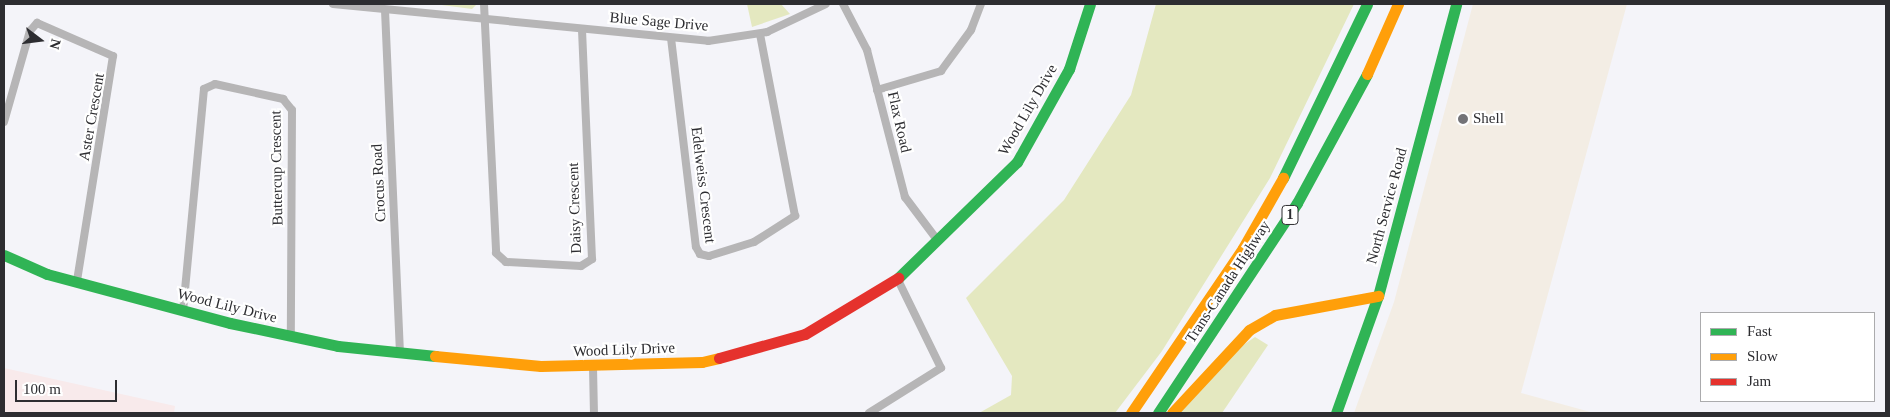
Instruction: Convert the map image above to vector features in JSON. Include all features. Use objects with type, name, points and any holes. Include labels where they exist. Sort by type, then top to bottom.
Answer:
[{"type":"main road","name":"Wood Lily Drive","points":[[4,254],[40,272],[183,311],[291,336],[400,354],[593,367],[696,363],[799,336],[898,280],[1017,162],[1070,69],[1090,4]]},
{"type":"main road","name":"Trans-Canada Highway","points":[[1131,413],[1247,240],[1304,141],[1367,4]]},
{"type":"main road","name":"Trans-Canada Highway","points":[[1158,413],[1297,203],[1357,95],[1398,4]]},
{"type":"main road","name":"North Service Road","points":[[1336,413],[1378,296],[1456,4]]},
{"type":"main road","points":[[1172,413],[1249,330],[1275,315],[1378,296]]},
{"type":"main road","points":[[1127,413],[1148,388]]},
{"type":"street","name":"Blue Sage Drive","points":[[333,4],[671,38],[721,41],[760,34],[826,4]]},
{"type":"street","points":[[484,4],[485,20]]},
{"type":"street","name":"Flax Road","points":[[843,4],[864,39],[903,192],[938,241]]},
{"type":"street","points":[[878,90],[941,72],[971,30],[981,4]]},
{"type":"street","name":"Crocus Road","points":[[384,10],[400,354]]},
{"type":"street","name":"Daisy Crescent","points":[[485,20],[496,252],[506,262],[581,266],[592,259],[582,29]]},
{"type":"street","name":"Aster Crescent","points":[[4,122],[30,31],[37,23],[113,56],[77,282]]},
{"type":"street","name":"Edelweiss Crescent","points":[[671,38],[696,247],[700,254],[709,256],[754,242],[795,216],[760,34]]},
{"type":"street","name":"Buttercup Crescent","points":[[183,311],[204,89],[215,84],[284,99],[292,110],[291,336]]},
{"type":"street","points":[[869,413],[942,368],[898,280]]},
{"type":"street","points":[[593,367],[594,413]]},
{"type":"shaded area","points":[[1473,4],[1627,4],[1521,393],[1594,413],[1354,413],[1394,302]]},
{"type":"shaded area","points":[[4,368],[175,406],[174,413],[4,413]]},
{"type":"green space","points":[[434,4],[476,4],[476,5],[472,9]]},
{"type":"green space","points":[[747,4],[781,4],[790,14],[752,27]]},
{"type":"green space","points":[[1156,4],[1354,4],[1270,178],[1162,351],[1115,413],[979,413],[1011,395],[1012,376],[966,298],[1064,200],[1131,95]]},
{"type":"green space","points":[[1255,337],[1268,345],[1222,413],[1179,413],[1233,352]]},
{"type":"traffic: fast","points":[[898,278],[1017,162],[1069,69],[1090,4]]},
{"type":"traffic: fast","points":[[1283,178],[1367,4]]},
{"type":"traffic: fast","points":[[1336,413],[1378,296],[1456,4]]},
{"type":"traffic: fast","points":[[1158,413],[1297,203],[1367,74]]},
{"type":"traffic: fast","points":[[4,255],[47,274],[230,323],[338,346],[435,356]]},
{"type":"traffic: slow","points":[[1367,74],[1398,4]]},
{"type":"traffic: slow","points":[[1131,413],[1243,248],[1283,178]]},
{"type":"traffic: slow","points":[[1172,413],[1249,330],[1275,315],[1378,296]]},
{"type":"traffic: slow","points":[[435,356],[541,366],[702,362],[719,358]]},
{"type":"traffic: jam","points":[[719,358],[805,334],[898,278]]},
{"type":"place","name":"Shell","points":[[1463,119]]}]
